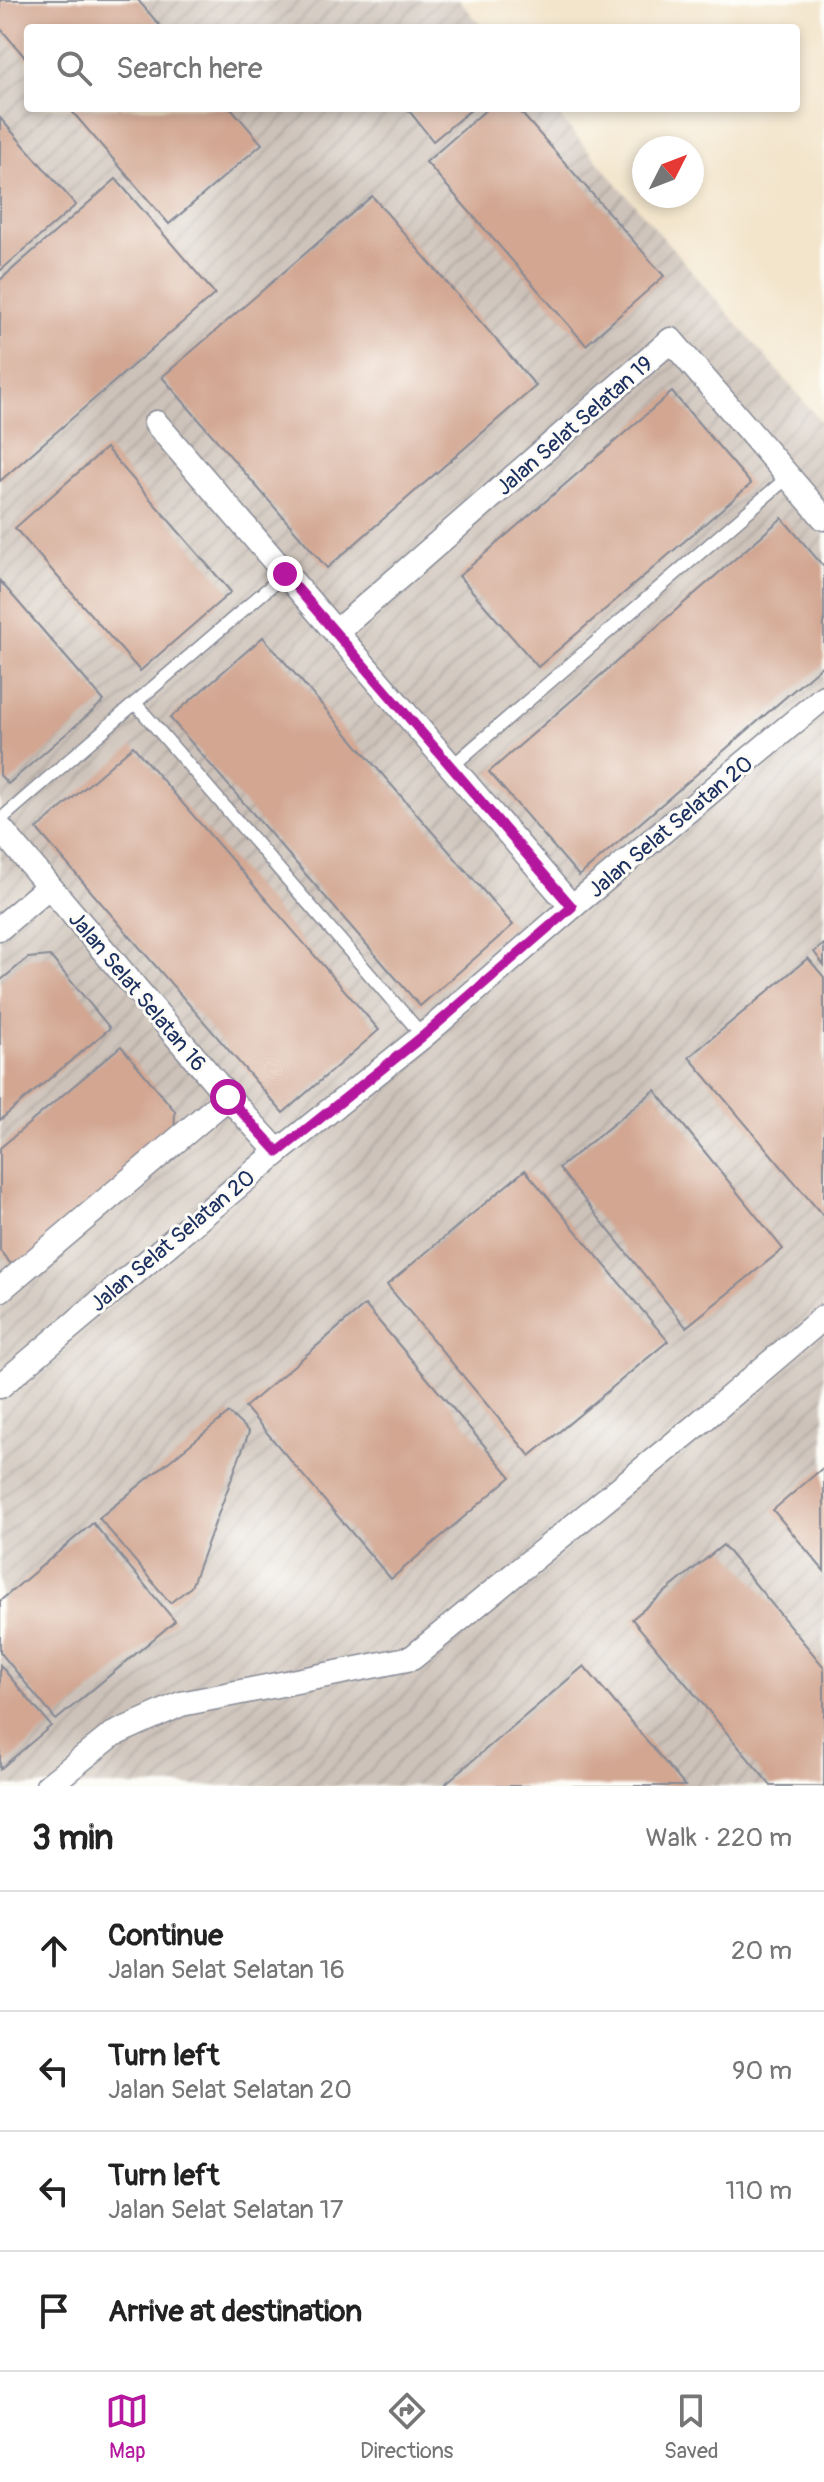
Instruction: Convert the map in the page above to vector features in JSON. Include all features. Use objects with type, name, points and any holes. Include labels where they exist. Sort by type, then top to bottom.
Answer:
[{"type":"street","name":"Jalan Selat Selatan 19","points":[[336,632],[671,340],[824,518]]},
{"type":"street","points":[[156,423],[572,907]]},
{"type":"street","name":"Jalan Selat Selatan 20","points":[[0,1386],[278,1152],[423,1036],[824,697]]},
{"type":"street","name":"Jalan Selat Selatan 16","points":[[0,828],[278,1152]]},
{"type":"street","points":[[0,928],[49,886]]},
{"type":"street","points":[[0,1290],[228,1097]]},
{"type":"street","points":[[48,1786],[112,1735],[181,1704],[412,1658],[824,1317]]},
{"type":"lane","points":[[451,767],[788,477]]},
{"type":"lane","points":[[0,820],[285,574]]},
{"type":"lane","points":[[135,703],[423,1036]]},
{"type":"shaded area","points":[[0,0],[459,0],[480,24],[24,24],[24,112],[555,112],[632,201],[632,208],[638,208],[824,425],[824,1786],[0,1786]]},
{"type":"building","points":[[0,0],[138,0],[159,24],[24,24],[24,56],[0,28]]},
{"type":"building","points":[[72,112],[234,112],[262,144],[169,224]]},
{"type":"building","points":[[410,112],[468,112],[433,141]]},
{"type":"building","points":[[483,112],[520,112],[664,276],[586,345],[426,162]]},
{"type":"building","points":[[0,118],[76,205],[0,271]]},
{"type":"building","points":[[116,179],[215,294],[0,481],[0,280]]},
{"type":"building","points":[[372,196],[536,386],[327,568],[162,377]]},
{"type":"building","points":[[672,392],[751,484],[538,667],[459,576]]},
{"type":"building","points":[[106,448],[231,592],[140,671],[15,528]]},
{"type":"building","points":[[782,518],[824,567],[824,664],[579,876],[489,772]]},
{"type":"building","points":[[0,581],[104,701],[8,784],[0,775]]},
{"type":"building","points":[[263,637],[513,925],[420,1006],[170,718]]},
{"type":"building","points":[[133,746],[379,1030],[283,1113],[37,829]]},
{"type":"building","points":[[824,944],[824,965],[814,952]]},
{"type":"building","points":[[50,956],[110,1028],[0,1120],[0,981],[28,958]]},
{"type":"building","points":[[808,958],[824,977],[824,1217],[689,1057]]},
{"type":"building","points":[[121,1046],[175,1111],[174,1138],[16,1270],[0,1251],[0,1148]]},
{"type":"building","points":[[655,1090],[783,1249],[686,1327],[559,1168]]},
{"type":"building","points":[[525,1170],[668,1341],[530,1456],[387,1285]]},
{"type":"building","points":[[365,1305],[511,1477],[391,1579],[245,1407]]},
{"type":"building","points":[[229,1413],[249,1432],[191,1587],[170,1603],[99,1518]]},
{"type":"building","points":[[824,1467],[824,1571],[773,1510]]},
{"type":"building","points":[[93,1523],[175,1621],[56,1720],[0,1652],[0,1601]]},
{"type":"building","points":[[723,1545],[824,1667],[824,1786],[771,1786],[632,1619]]},
{"type":"building","points":[[0,1665],[51,1726],[0,1769]]},
{"type":"building","points":[[584,1666],[685,1786],[449,1786],[446,1783]]},
{"type":"route","points":[[228,1097],[278,1152],[423,1036],[572,907],[285,574]]}]
